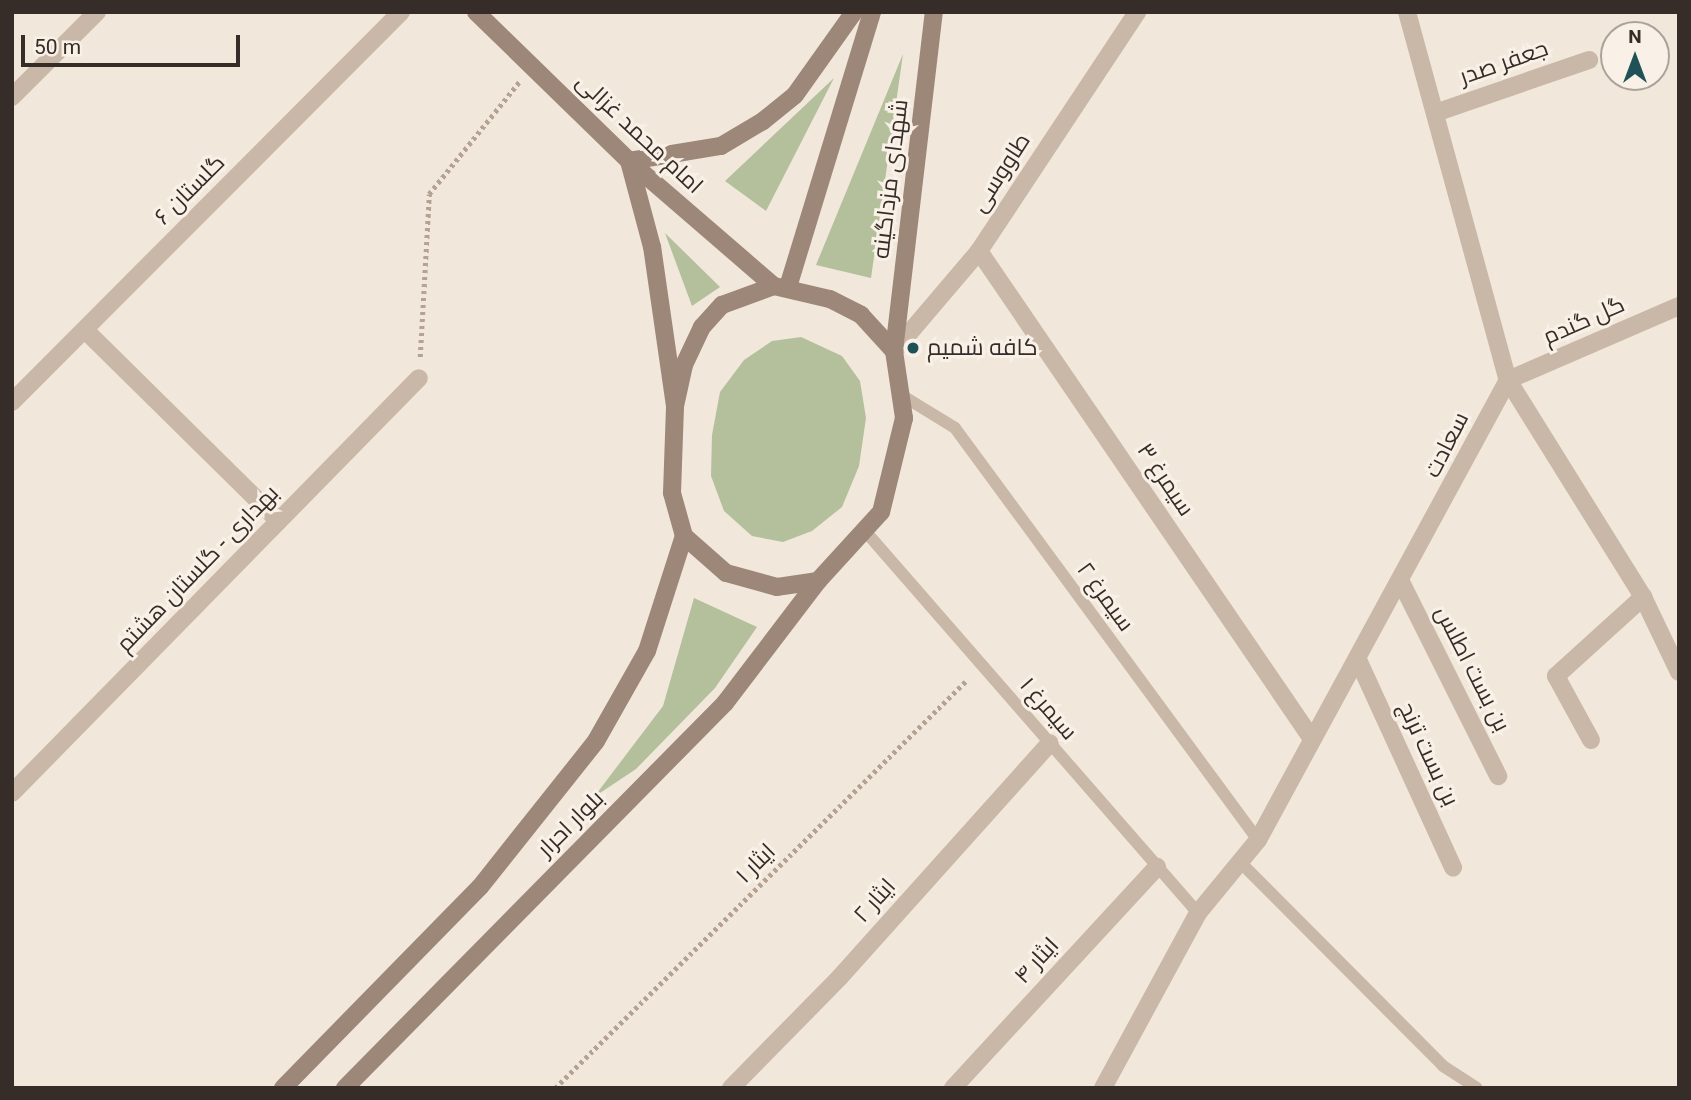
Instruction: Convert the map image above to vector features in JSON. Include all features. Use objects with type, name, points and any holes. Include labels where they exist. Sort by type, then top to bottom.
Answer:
[{"type":"street","points":[[12,97],[97,12]]},
{"type":"street","name":"گلستان ۶","points":[[12,402],[401,12]]},
{"type":"street","name":"امام محمد غزالی","points":[[476,12],[629,161],[781,287],[861,315],[894,351]]},
{"type":"street","points":[[675,406],[652,247],[629,161],[721,146],[763,121],[795,95],[854,12]]},
{"type":"street","points":[[818,581],[751,584],[706,560],[684,536],[670,459],[675,406],[684,365],[702,327],[722,305],[781,287],[872,12]]},
{"type":"street","name":"شهدای مزداگینه","points":[[894,351],[934,12]]},
{"type":"street","name":"طاووسی","points":[[894,351],[979,251],[1137,12]]},
{"type":"street","points":[[1407,12],[1508,380],[1643,597],[1679,672]]},
{"type":"street","name":"جعفر صدر","points":[[1435,113],[1589,61]]},
{"type":"street","name":"سیمرغ ۳","points":[[979,251],[1310,736]]},
{"type":"street","name":"گل گندم","points":[[1508,380],[1679,306]]},
{"type":"street","points":[[85,330],[279,521]]},
{"type":"street","name":"بلوار احرار","points":[[345,1088],[725,703],[818,581],[866,532],[890,489],[903,396],[894,351]]},
{"type":"street","name":"بهداری - گلستان هشتم","points":[[12,793],[419,379]]},
{"type":"street","name":"سعادت","points":[[1103,1088],[1198,913],[1238,860],[1258,841],[1310,736],[1359,662],[1508,380]]},
{"type":"street","name":"بلوار احرار","points":[[283,1088],[480,887],[596,741],[647,651],[684,536]]},
{"type":"street","name":"بن بست اطلس","points":[[1402,584],[1498,776]]},
{"type":"street","points":[[1591,740],[1556,676],[1643,597]]},
{"type":"street","name":"بن بست ترنج","points":[[1359,662],[1453,867]]},
{"type":"street","name":"ایثار ۲","points":[[731,1088],[840,977],[1049,743]]},
{"type":"street","name":"ایثار ۴","points":[[953,1088],[1157,867]]},
{"type":"lane","name":"سیمرغ ۲","points":[[903,396],[955,428],[1258,841]]},
{"type":"lane","name":"سیمرغ ۱","points":[[866,532],[1198,913]]},
{"type":"lane","points":[[1238,860],[1444,1066],[1477,1088]]},
{"type":"path","points":[[419,379],[429,194],[532,67]]},
{"type":"path","name":"ایثار ۱","points":[[555,1088],[982,665]]},
{"type":"green space","points":[[903,54],[871,278],[816,265]]},
{"type":"green space","points":[[834,78],[766,211],[725,181]]},
{"type":"green space","points":[[665,233],[720,287],[692,306]]},
{"type":"green space","points":[[801,337],[842,356],[860,381],[866,418],[859,466],[842,507],[812,531],[783,542],[752,536],[724,511],[711,476],[712,435],[720,392],[744,360],[772,341]]},
{"type":"green space","points":[[694,598],[757,627],[715,688],[636,769],[594,797],[663,706]]},
{"type":"place","name":"کافه شمیم","points":[[913,348]]}]
